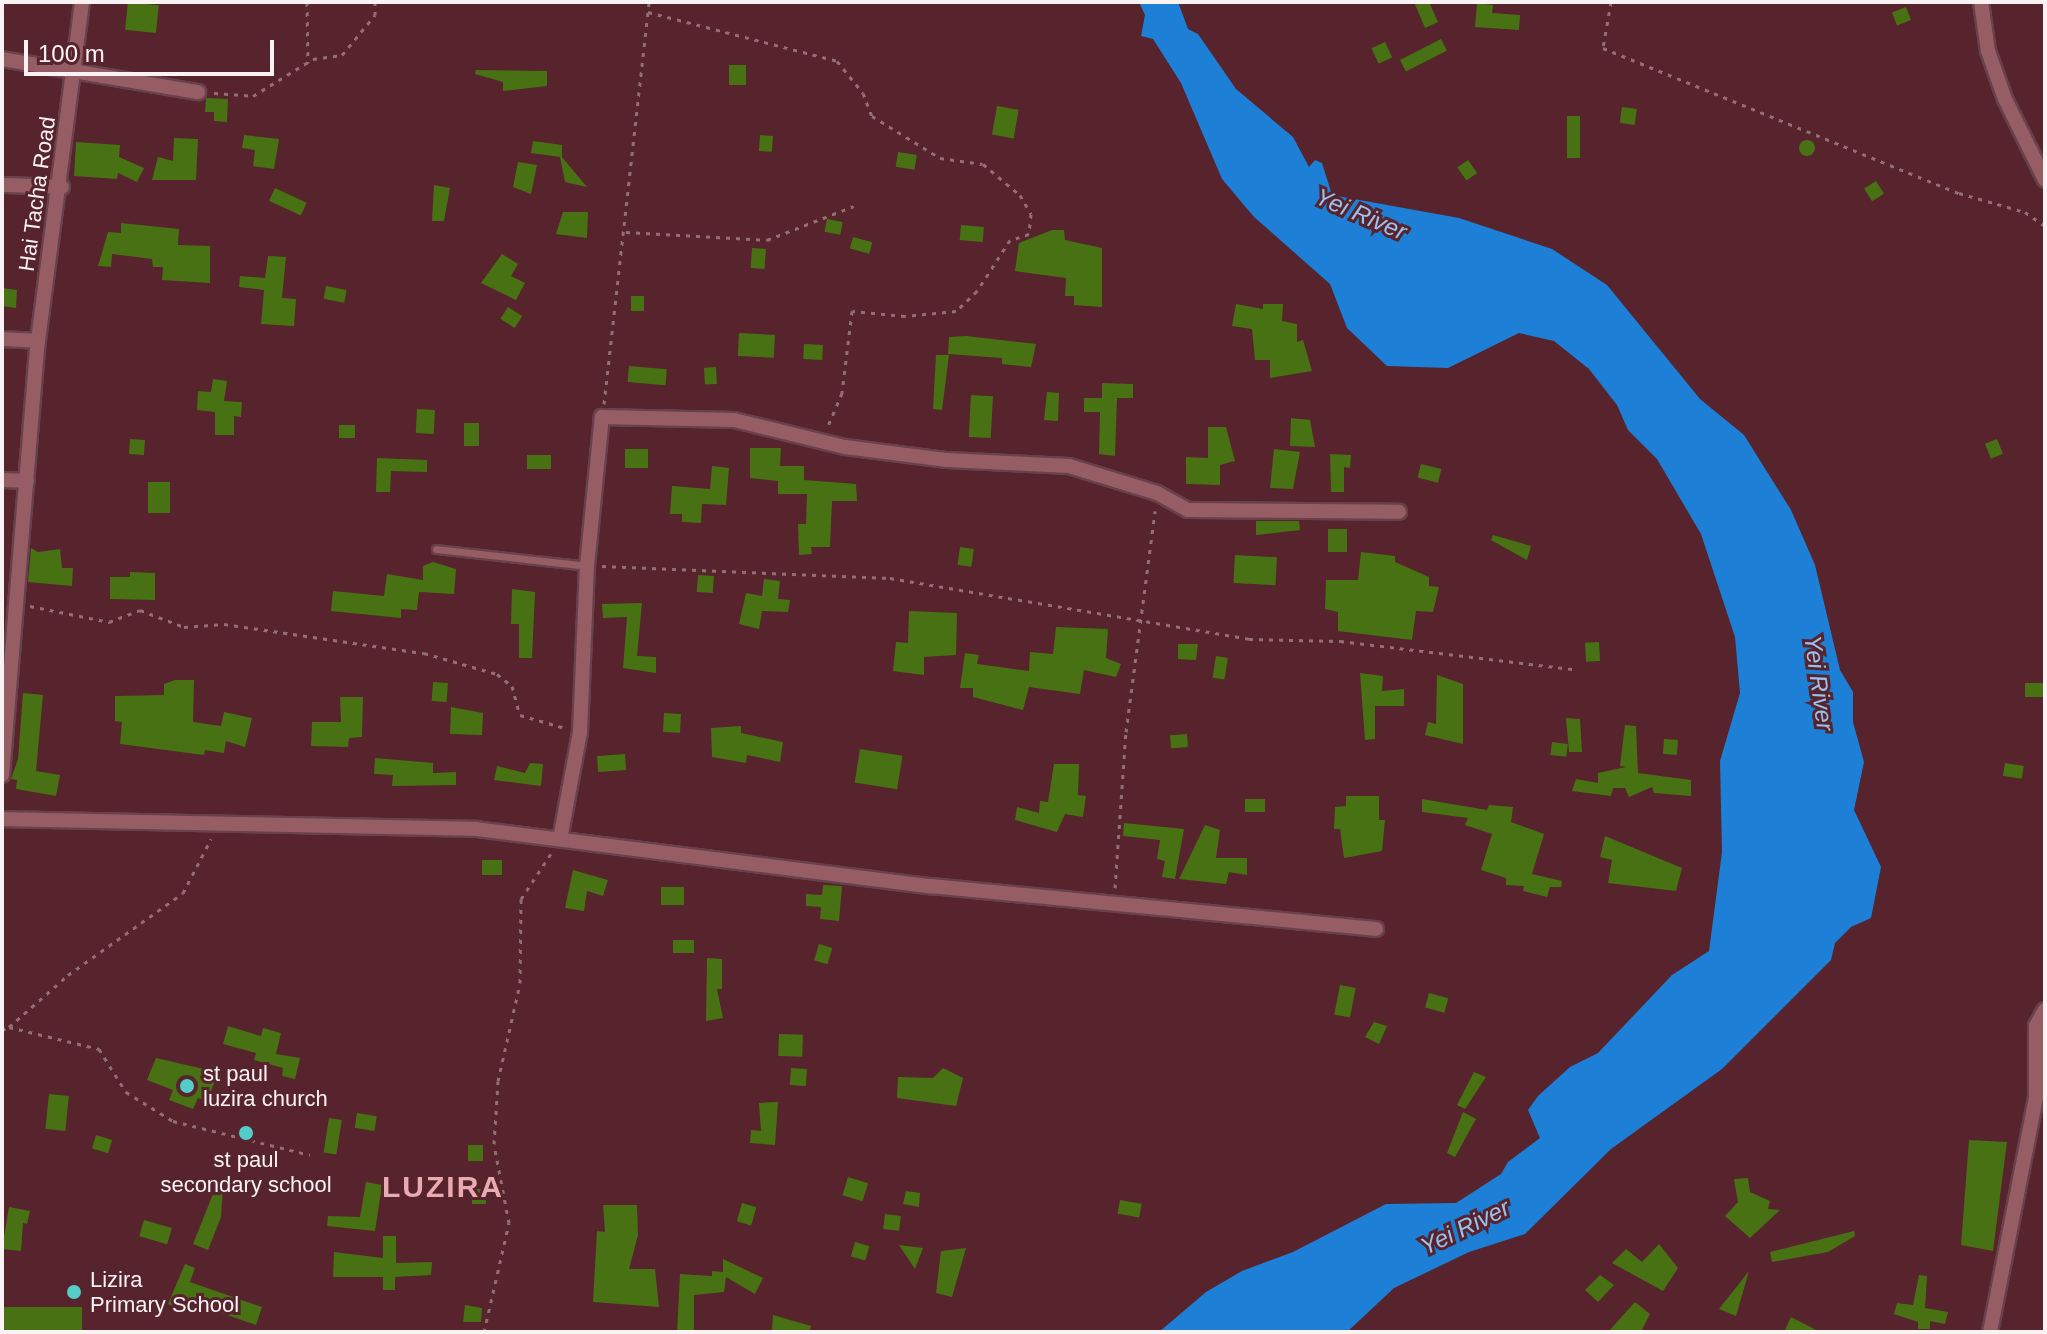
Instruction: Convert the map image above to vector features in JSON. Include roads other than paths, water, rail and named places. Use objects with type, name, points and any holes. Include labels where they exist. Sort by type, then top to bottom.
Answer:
[{"type":"street","name":"Hai Tacha Road","points":[[2,775],[8,625],[19,604],[38,341],[62,187],[82,2]]},
{"type":"street","points":[[1981,2],[1988,51],[2005,99],[2045,180]]},
{"type":"street","points":[[2,59],[76,74],[123,77],[198,92]]},
{"type":"street","points":[[2,185],[62,187]]},
{"type":"street","points":[[2,339],[38,341]]},
{"type":"street","points":[[560,839],[580,732],[587,566],[602,417],[734,420],[823,437],[845,447],[947,460],[1069,466],[1157,493],[1188,510],[1399,512]]},
{"type":"street","points":[[2,480],[27,481]]},
{"type":"street","points":[[2,819],[476,829],[794,871],[1112,900],[1376,929]]},
{"type":"street","points":[[1990,1332],[2036,1098],[2036,1026],[2045,1010]]},
{"type":"lane","points":[[436,549],[587,566]]},
{"type":"water","name":"Yei River","points":[[1139,2],[1178,2],[1188,29],[1198,34],[1236,89],[1293,137],[1309,167],[1315,160],[1322,163],[1332,195],[1459,218],[1552,249],[1607,285],[1700,399],[1744,435],[1791,510],[1815,565],[1840,670],[1853,692],[1853,722],[1864,762],[1854,810],[1881,867],[1871,918],[1851,927],[1835,943],[1831,960],[1722,1069],[1611,1149],[1525,1234],[1469,1252],[1394,1288],[1347,1332],[1159,1332],[1206,1292],[1242,1271],[1293,1252],[1386,1204],[1456,1203],[1501,1174],[1508,1162],[1540,1138],[1528,1110],[1538,1096],[1570,1067],[1598,1053],[1672,975],[1709,951],[1722,852],[1720,761],[1740,693],[1735,637],[1701,534],[1657,459],[1628,430],[1617,405],[1589,369],[1554,341],[1519,333],[1448,368],[1387,366],[1347,328],[1330,284],[1254,217],[1222,179],[1181,83],[1153,39],[1141,36],[1145,15]]},
{"type":"place","name":"st paul luzira church","points":[[187,1086]]},
{"type":"place","name":"st paul secondary school","points":[[246,1133]]},
{"type":"place","name":"Lizira Primary School","points":[[74,1292]]},
{"type":"district","name":"LUZIRA","points":[[443,1187]]}]
